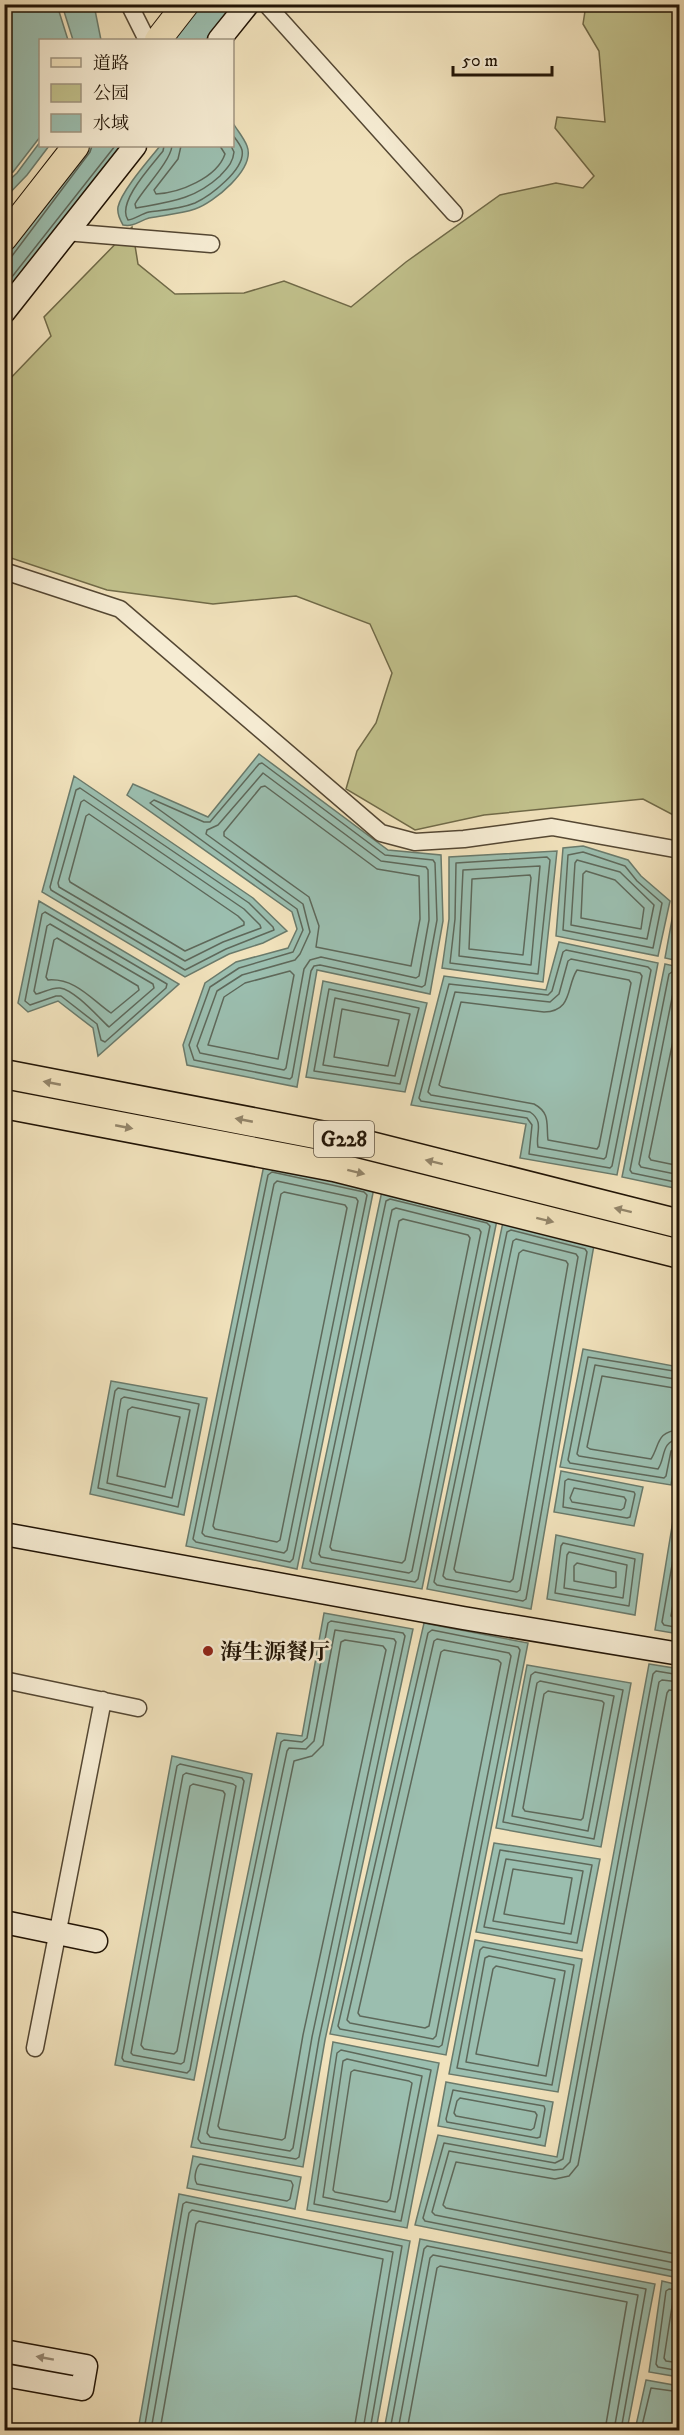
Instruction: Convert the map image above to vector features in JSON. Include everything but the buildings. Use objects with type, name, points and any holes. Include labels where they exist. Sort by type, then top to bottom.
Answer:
[{"type":"highway","name":"G228","points":[[4,1074],[351,1141],[680,1224]]},
{"type":"highway","name":"G228","points":[[4,1104],[334,1167],[680,1254]]},
{"type":"main road","points":[[152,39],[186,4]]},
{"type":"main road","points":[[4,238],[75,147]]},
{"type":"street","points":[[129,4],[152,39]]},
{"type":"street","points":[[220,39],[248,4]]},
{"type":"street","points":[[266,4],[454,213]]},
{"type":"street","points":[[4,312],[134,147]]},
{"type":"street","points":[[65,232],[211,244]]},
{"type":"street","points":[[4,571],[120,609],[381,833],[415,842],[464,839],[552,827],[680,850]]},
{"type":"street","points":[[4,1534],[680,1654]]},
{"type":"street","points":[[4,1680],[138,1708]]},
{"type":"street","points":[[35,2048],[103,1700]]},
{"type":"street","points":[[4,1922],[96,1941]]},
{"type":"street","points":[[4,2351],[86,2366],[82,2389],[4,2375]]},
{"type":"green space","points":[[586,5],[679,5],[680,79],[676,86],[680,88],[679,818],[643,799],[484,815],[415,830],[346,789],[357,751],[376,723],[392,673],[370,624],[296,596],[213,604],[107,590],[5,556],[5,384],[51,336],[44,317],[132,227],[138,264],[175,294],[244,293],[284,281],[351,307],[406,262],[500,195],[556,183],[583,188],[594,176],[555,128],[557,117],[605,122],[599,51],[583,24]]},
{"type":"water","points":[[5,4],[57,5],[68,39],[39,39],[39,138],[13,172],[5,174]]},
{"type":"water","points":[[62,5],[94,5],[101,39],[73,39]]},
{"type":"water","points":[[195,5],[234,5],[207,39],[168,39]]},
{"type":"water","points":[[234,125],[247,146],[248,155],[239,174],[222,192],[203,206],[123,225],[118,207],[136,175],[159,147],[234,147]]},
{"type":"water","points":[[39,143],[39,147],[48,147],[27,175],[5,198],[5,184],[17,173]]},
{"type":"water","points":[[86,147],[122,147],[5,297],[4,256]]},
{"type":"water","points":[[259,754],[388,850],[441,855],[443,921],[430,994],[317,970],[297,1087],[187,1065],[183,1045],[205,983],[236,962],[288,948],[297,929],[292,912],[127,795],[133,784],[208,817]]},
{"type":"water","points":[[74,776],[253,898],[287,931],[263,943],[229,954],[185,977],[42,892]]},
{"type":"water","points":[[583,846],[628,860],[641,876],[670,901],[658,956],[556,936],[563,848]]},
{"type":"water","points":[[557,851],[543,982],[442,968],[449,919],[449,857]]},
{"type":"water","points":[[39,901],[179,984],[98,1056],[93,1028],[58,1001],[28,1012],[18,1003]]},
{"type":"water","points":[[675,903],[679,906],[679,961],[665,958]]},
{"type":"water","points":[[559,942],[658,963],[617,1175],[520,1158],[526,1124],[411,1105],[444,976],[546,990]]},
{"type":"water","points":[[665,964],[679,967],[679,1189],[622,1177]]},
{"type":"water","points":[[323,981],[427,1003],[405,1092],[306,1077]]},
{"type":"water","points":[[264,1165],[374,1188],[297,1569],[186,1546]]},
{"type":"water","points":[[382,1191],[497,1220],[422,1589],[302,1568]]},
{"type":"water","points":[[503,1222],[594,1245],[531,1609],[427,1589]]},
{"type":"water","points":[[583,1349],[679,1367],[679,1438],[671,1485],[560,1467]]},
{"type":"water","points":[[111,1381],[207,1398],[184,1515],[90,1494]]},
{"type":"water","points":[[561,1471],[643,1487],[634,1526],[554,1512]]},
{"type":"water","points":[[679,1484],[680,1634],[655,1630]]},
{"type":"water","points":[[556,1535],[643,1554],[635,1615],[547,1599]]},
{"type":"water","points":[[324,1613],[413,1629],[325,2040],[303,2167],[191,2147],[277,1733],[302,1736]]},
{"type":"water","points":[[424,1623],[528,1643],[446,2055],[330,2034]]},
{"type":"water","points":[[649,1664],[680,1669],[679,2278],[415,2225],[438,2135],[557,2157]]},
{"type":"water","points":[[527,1665],[631,1683],[601,1847],[496,1828]]},
{"type":"water","points":[[172,1756],[252,1774],[194,2080],[115,2065]]},
{"type":"water","points":[[494,1843],[600,1859],[582,1951],[476,1932]]},
{"type":"water","points":[[475,1940],[582,1959],[558,2092],[449,2074]]},
{"type":"water","points":[[333,2042],[439,2063],[407,2228],[307,2210]]},
{"type":"water","points":[[446,2082],[553,2102],[545,2146],[438,2126]]},
{"type":"water","points":[[193,2156],[301,2177],[295,2209],[187,2188]]},
{"type":"water","points":[[179,2194],[410,2241],[376,2430],[138,2430]]},
{"type":"water","points":[[420,2239],[655,2284],[627,2430],[384,2430]]},
{"type":"water","points":[[662,2281],[679,2285],[679,2377],[649,2372]]},
{"type":"water","points":[[646,2380],[679,2386],[679,2430],[635,2430]]},
{"type":"place","name":"海生源餐厅","points":[[208,1651]]}]
